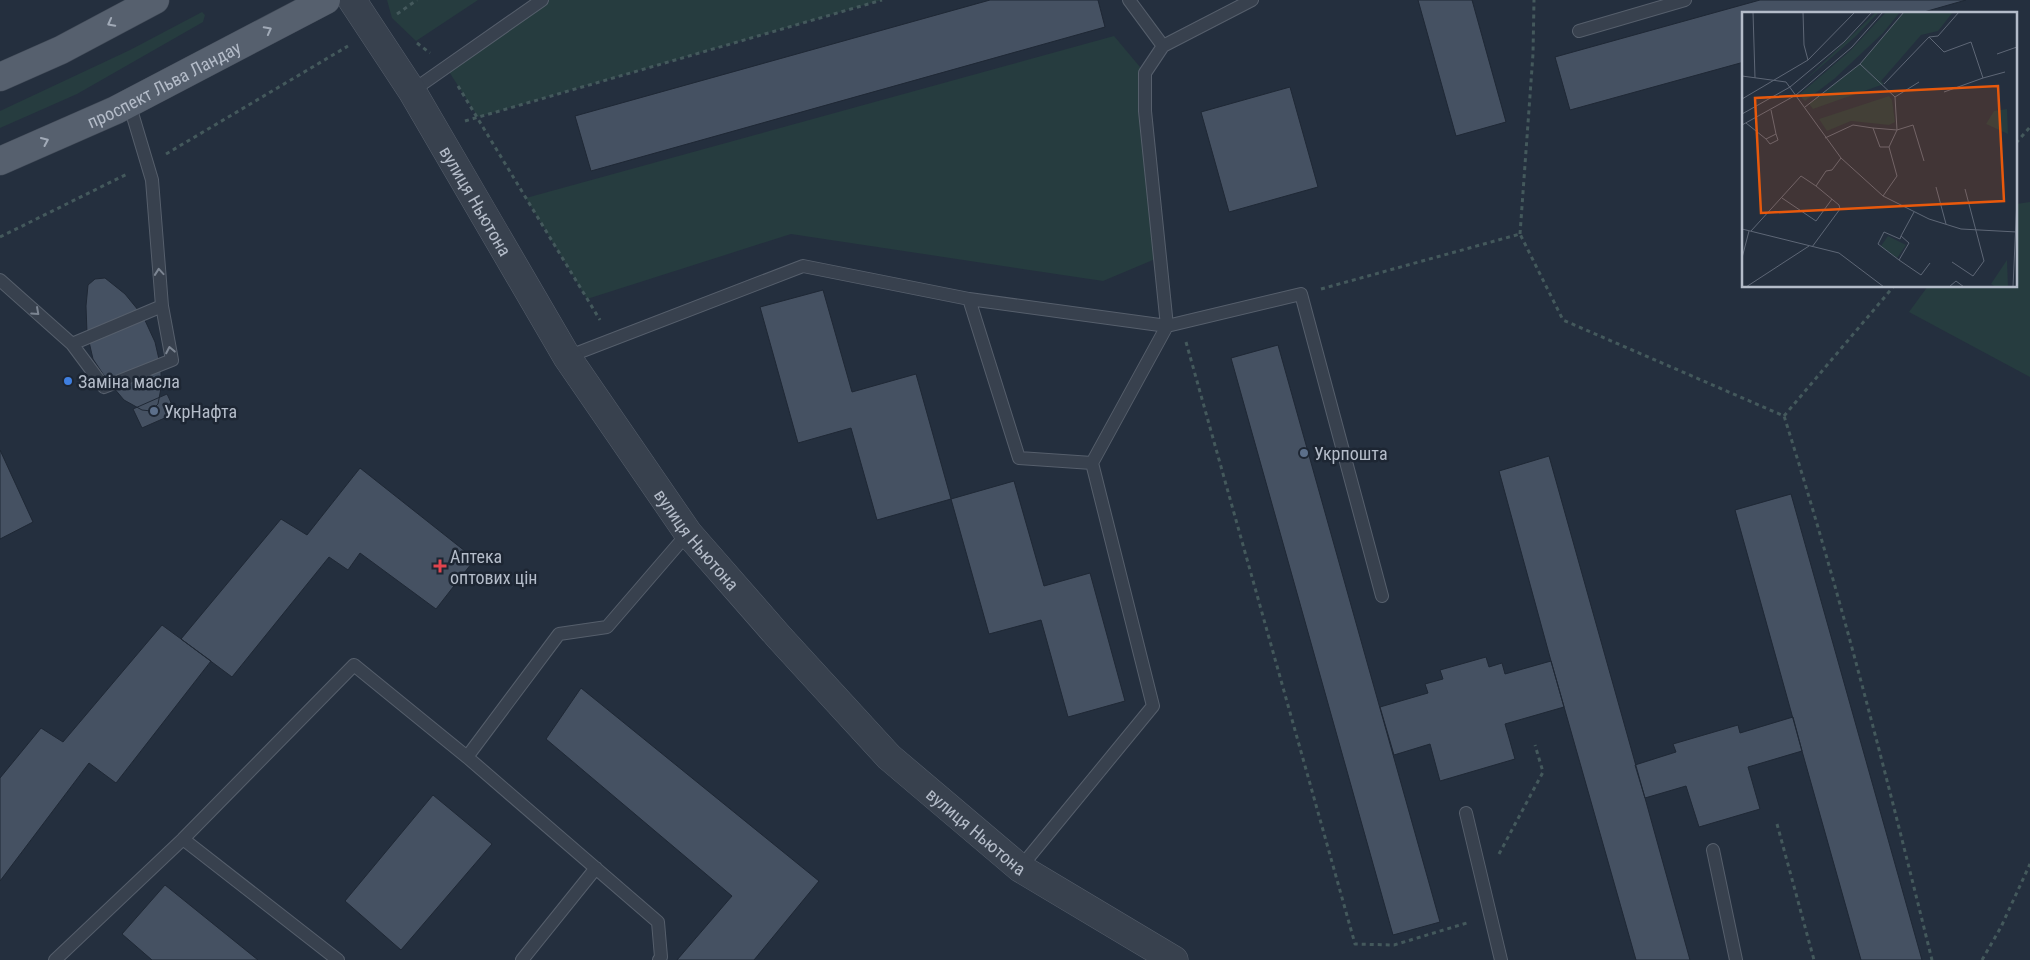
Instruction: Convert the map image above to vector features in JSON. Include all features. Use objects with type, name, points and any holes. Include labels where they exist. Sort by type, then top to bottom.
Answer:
[{"type":"main road","points":[[0,77],[60,50],[155,0]]},
{"type":"main road","name":"проспект Льва Ландау","points":[[0,161],[129,103],[326,0]]},
{"type":"street","name":"вулиця Ньютона","points":[[352,0],[412,91],[567,357],[688,533],[889,757],[1020,868],[1174,960]]},
{"type":"lane","points":[[412,91],[542,0]]},
{"type":"lane","points":[[1129,0],[1163,46]]},
{"type":"lane","points":[[1020,868],[1153,706],[1092,463],[1166,326],[1146,120],[1144,73],[1163,46],[1252,0]]},
{"type":"lane","points":[[1579,31],[1685,0]]},
{"type":"lane","points":[[0,280],[72,344],[104,387],[172,360],[162,306],[152,180],[129,103]]},
{"type":"lane","points":[[567,357],[803,266],[969,299],[1166,326],[1301,294],[1382,596]]},
{"type":"lane","points":[[969,299],[1019,458],[1092,463]]},
{"type":"lane","points":[[72,344],[162,306]]},
{"type":"lane","points":[[467,756],[559,634],[608,627],[688,533]]},
{"type":"lane","points":[[55,960],[183,839],[354,665],[467,756],[658,922],[661,957],[658,960]]},
{"type":"lane","points":[[1466,813],[1501,960]]},
{"type":"lane","points":[[183,839],[338,960]]},
{"type":"lane","points":[[1713,850],[1736,960]]},
{"type":"lane","points":[[522,960],[596,868]]},
{"type":"path","points":[[0,237],[179,148],[372,31],[416,0]]},
{"type":"path","points":[[435,131],[882,0]]},
{"type":"path","points":[[1534,0],[1533,54],[1520,234],[1563,320],[1784,416],[1821,537],[1880,750],[1932,960]]},
{"type":"path","points":[[416,41],[446,67],[478,117],[611,340]]},
{"type":"path","points":[[2018,141],[2030,127]]},
{"type":"path","points":[[1301,294],[1520,234]]},
{"type":"path","points":[[1784,416],[1892,288]]},
{"type":"path","points":[[1181,322],[1356,944],[1394,946],[1476,920],[1483,884],[1543,772],[1535,745]]},
{"type":"path","points":[[1777,824],[1814,960]]},
{"type":"path","points":[[1982,960],[2001,927],[2030,864]]},
{"type":"green space","points":[[387,0],[478,0],[416,41],[392,18]]},
{"type":"green space","points":[[542,0],[882,0],[478,117],[446,67]]},
{"type":"green space","points":[[202,12],[205,15],[203,22],[77,94],[0,128],[0,111],[130,50]]},
{"type":"green space","points":[[1114,36],[1145,73],[1160,257],[1103,281],[791,234],[587,299],[526,198]]},
{"type":"green space","points":[[2030,202],[2030,377],[1909,312],[1927,288],[2018,288],[2018,204]]},
{"type":"building","points":[[990,0],[1098,0],[1105,27],[591,171],[575,116]]},
{"type":"building","points":[[1418,0],[1472,0],[1506,122],[1456,136]]},
{"type":"building","points":[[1760,0],[1966,0],[1924,12],[1742,12],[1742,63],[1570,110],[1555,57]]},
{"type":"building","points":[[1290,87],[1318,187],[1229,212],[1201,112]]},
{"type":"building","points":[[105,278],[125,294],[143,316],[155,342],[161,368],[161,388],[158,404],[151,411],[142,410],[124,400],[93,359],[87,333],[86,306],[88,285],[95,279]]},
{"type":"building","points":[[823,290],[852,392],[916,374],[951,499],[877,520],[851,428],[798,443],[760,307]]},
{"type":"building","points":[[1278,345],[1440,922],[1393,935],[1231,358]]},
{"type":"building","name":"УкрНафта","points":[[167,394],[176,413],[142,428],[133,409]]},
{"type":"building","points":[[0,450],[33,522],[0,539]]},
{"type":"building","points":[[1549,456],[1690,960],[1636,960],[1551,661],[1499,471]]},
{"type":"building","points":[[360,468],[475,559],[436,609],[360,553],[348,570],[329,557],[232,677],[181,639],[281,519],[307,535]]},
{"type":"building","points":[[1014,481],[1044,586],[1090,573],[1125,701],[1068,717],[1041,620],[989,634],[951,499]]},
{"type":"building","points":[[1791,494],[1922,960],[1861,960],[1802,751],[1735,510]]},
{"type":"building","points":[[162,625],[211,661],[116,783],[89,763],[0,881],[0,778],[41,728],[63,742]]},
{"type":"building","points":[[1486,657],[1489,667],[1502,663],[1505,674],[1551,661],[1564,707],[1505,724],[1515,759],[1440,781],[1430,744],[1394,755],[1380,707],[1428,693],[1425,684],[1443,679],[1440,670]]},
{"type":"building","points":[[581,688],[819,881],[754,960],[677,960],[732,896],[546,739]]},
{"type":"building","points":[[1793,717],[1802,751],[1748,767],[1760,809],[1699,827],[1686,786],[1645,798],[1635,765],[1676,752],[1673,744],[1738,725],[1740,733]]},
{"type":"building","points":[[433,795],[492,844],[401,950],[345,901]]},
{"type":"building","points":[[165,885],[258,960],[152,960],[122,934]]},
{"type":"place","name":"Заміна масла","points":[[68,381]]},
{"type":"place","name":"УкрНафта","points":[[154,411]]},
{"type":"place","name":"Укрпошта","points":[[1304,453]]},
{"type":"place","name":"Аптека оптових цін","points":[[440,566]]}]
